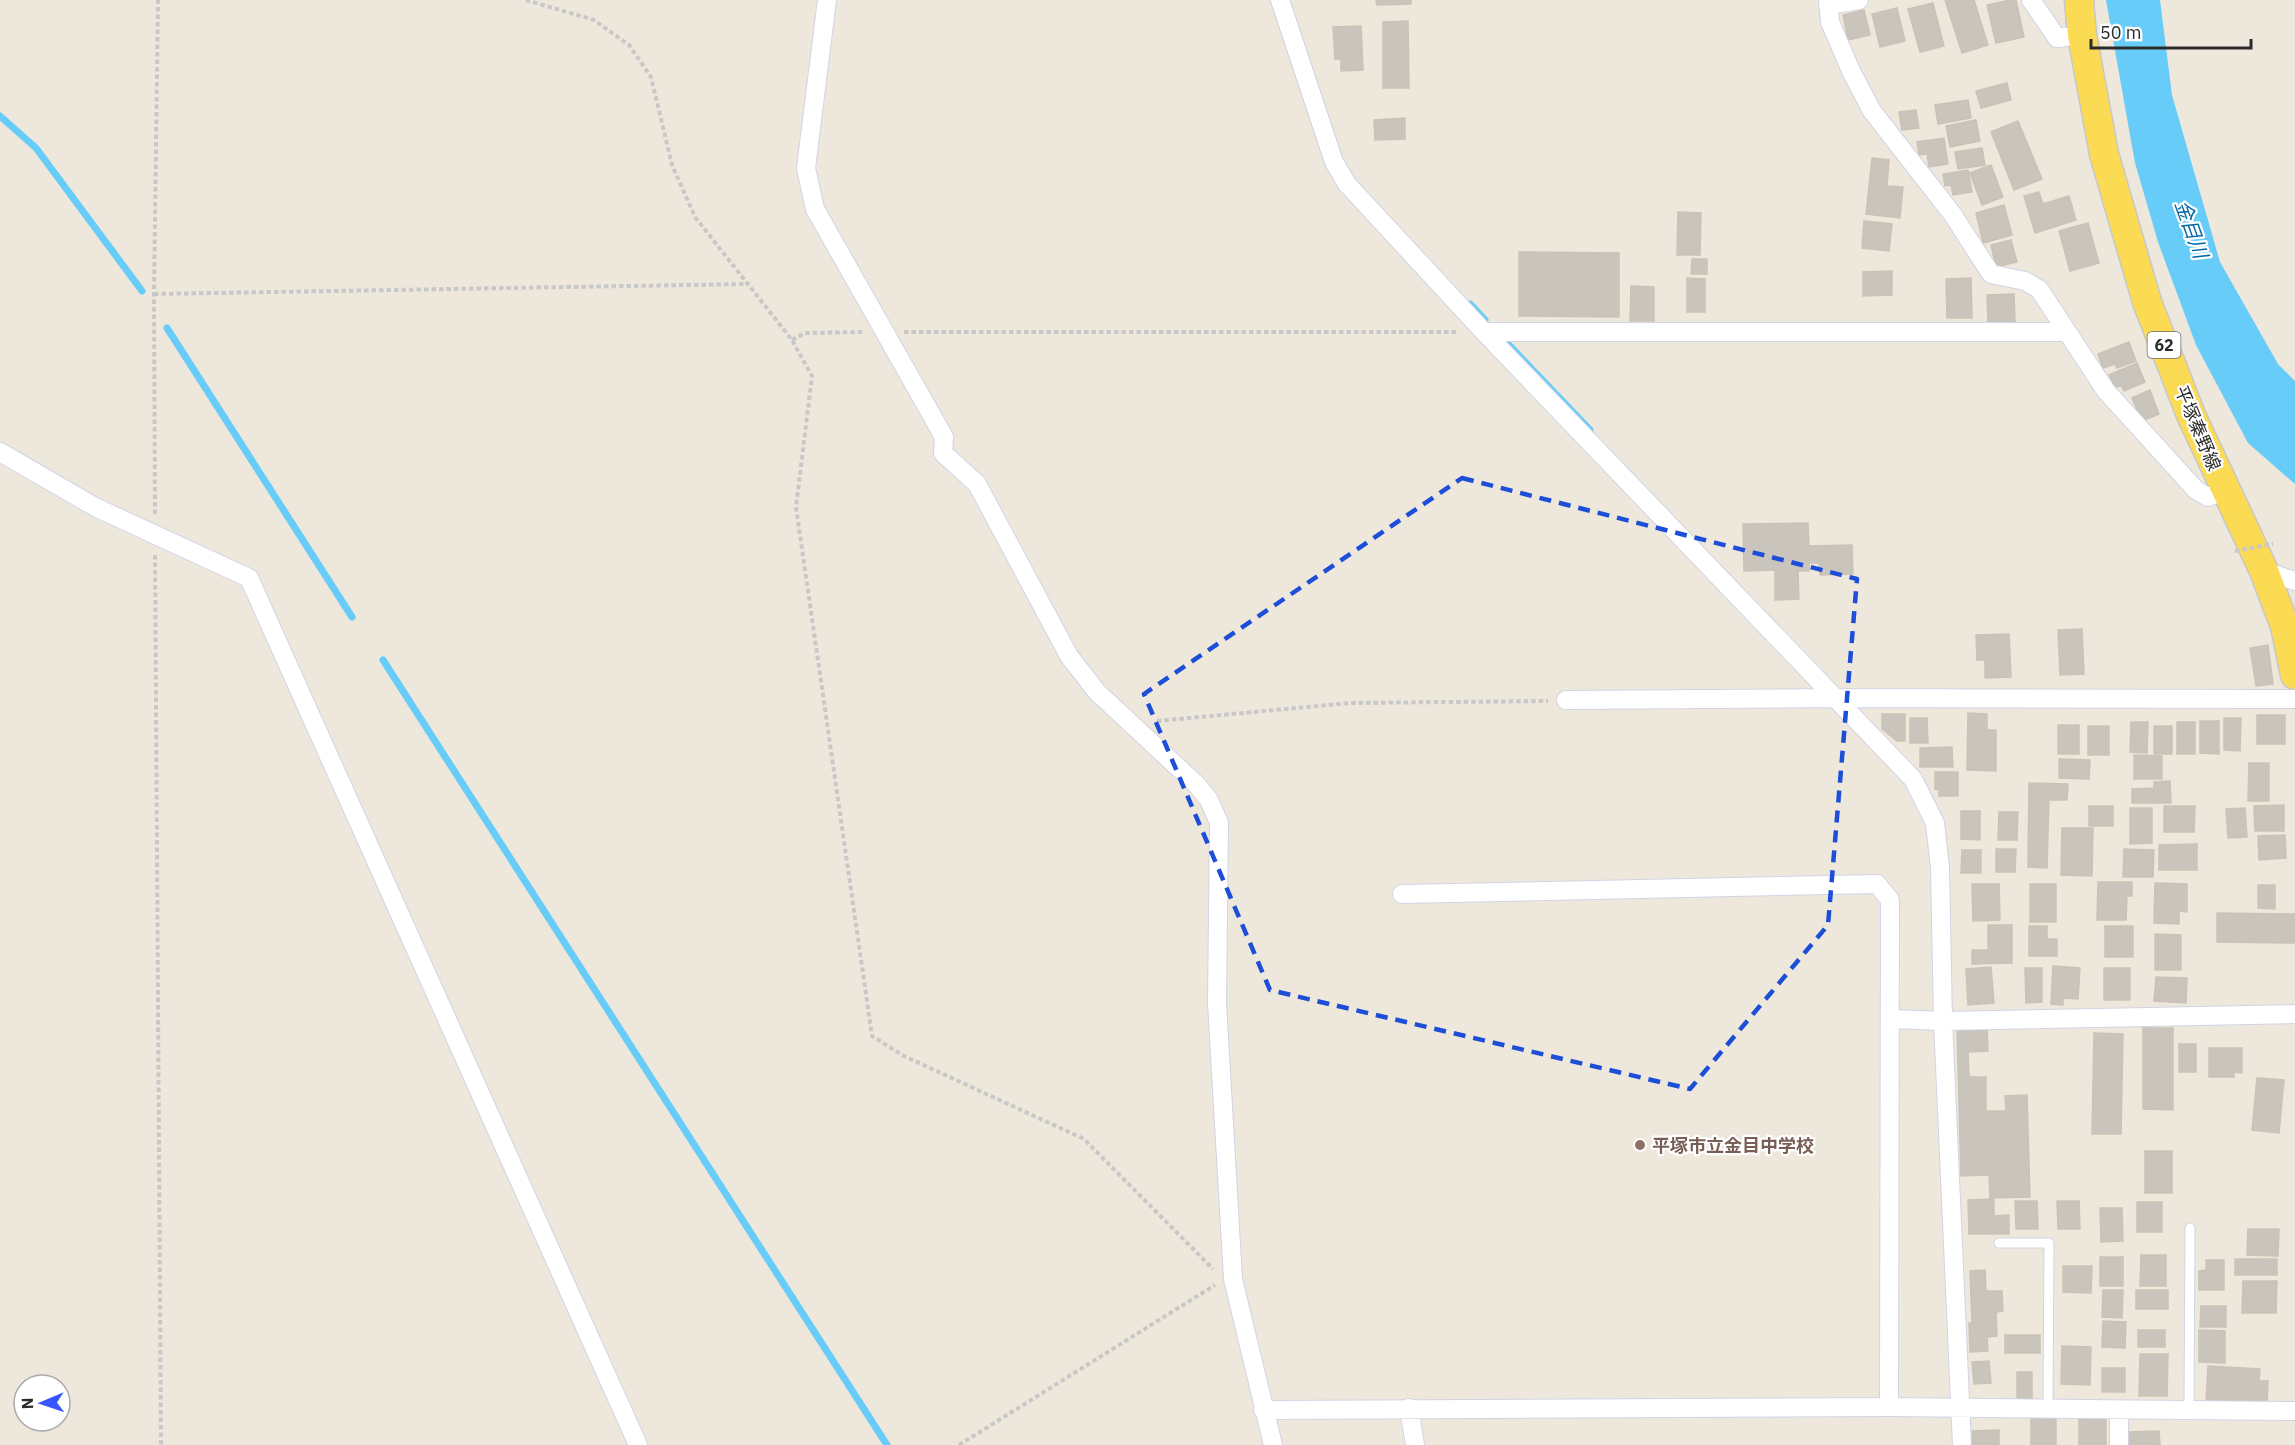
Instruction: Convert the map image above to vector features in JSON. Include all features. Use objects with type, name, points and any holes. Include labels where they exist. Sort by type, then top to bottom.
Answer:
[{"type":"main road","name":"平塚秦野線","points":[[2079,0],[2082,35],[2104,154],[2147,302],[2191,415],[2264,571],[2285,626],[2295,675]]},
{"type":"street","points":[[827,0],[806,168],[815,209],[944,437],[943,453],[978,484],[1069,656],[1097,692],[1196,784],[1209,801],[1219,823],[1216,1003],[1233,1279],[1273,1445]]},
{"type":"street","points":[[1280,0],[1334,162],[1347,184],[1484,332],[1913,779],[1935,823],[1940,868],[1943,1021],[1962,1445]]},
{"type":"street","points":[[1859,0],[1828,3],[1830,22],[1851,71],[1872,111],[1953,215],[1990,274],[2025,282],[2039,290],[2106,391],[2196,490],[2208,497],[2225,491]]},
{"type":"street","points":[[2031,0],[2057,38],[2082,35]]},
{"type":"street","points":[[1484,332],[2067,332]]},
{"type":"street","points":[[0,452],[95,507],[249,578],[638,1445]]},
{"type":"street","points":[[2264,571],[2295,581]]},
{"type":"street","points":[[1566,700],[2295,699]]},
{"type":"street","points":[[1402,894],[1876,884],[1890,900],[1889,1407]]},
{"type":"street","points":[[1891,1019],[1943,1021],[2295,1014]]},
{"type":"street","points":[[1263,1410],[1889,1407],[2295,1411]]},
{"type":"street","points":[[1409,1408],[1415,1445]]},
{"type":"street","points":[[2119,1410],[2120,1445]]},
{"type":"lane","points":[[2189,1410],[2190,1228]]},
{"type":"lane","points":[[2000,1243],[2049,1243],[2048,1408]]},
{"type":"path","points":[[158,0],[154,294],[161,1445]]},
{"type":"path","points":[[526,0],[594,20],[629,45],[651,77],[672,165],[695,217],[792,340],[813,376],[796,507],[872,1036],[904,1056],[1084,1139],[1215,1272]]},
{"type":"path","points":[[154,294],[748,284]]},
{"type":"path","points":[[792,340],[805,333],[885,332],[1484,332]]},
{"type":"path","points":[[2235,550],[2273,544]]},
{"type":"path","points":[[1138,730],[1154,721],[1350,703],[1566,700]]},
{"type":"path","points":[[959,1445],[1223,1280]]},
{"type":"highlighted area","points":[[1462,478],[1857,579],[1828,925],[1690,1089],[1270,990],[1144,694]]},
{"type":"water","name":"金目川","points":[[2106,0],[2160,0],[2172,95],[2220,262],[2278,364],[2295,381],[2295,484],[2248,443],[2196,345],[2158,242],[2135,163]]},
{"type":"building","points":[[1376,0],[1411,0],[1411,4],[1377,5]]},
{"type":"building","points":[[1945,0],[1974,0],[1988,45],[1962,53]]},
{"type":"building","points":[[2016,0],[2024,37],[1996,43],[1987,5]]},
{"type":"building","points":[[1933,3],[1944,46],[1920,52],[1908,9]]},
{"type":"building","points":[[1897,8],[1905,41],[1880,47],[1872,14]]},
{"type":"building","points":[[1864,10],[1870,35],[1848,40],[1843,15]]},
{"type":"building","points":[[1408,21],[1409,88],[1383,88],[1383,22]]},
{"type":"building","points":[[1361,26],[1363,70],[1341,71],[1341,59],[1335,59],[1333,27]]},
{"type":"building","points":[[2007,83],[2011,100],[1981,108],[1976,91]]},
{"type":"building","points":[[1968,100],[1971,118],[1938,124],[1935,105]]},
{"type":"building","points":[[1916,110],[1919,128],[1902,130],[1899,112]]},
{"type":"building","points":[[1405,118],[1405,139],[1375,140],[1374,120]]},
{"type":"building","points":[[1976,120],[1980,141],[1950,147],[1946,126]]},
{"type":"building","points":[[2018,121],[2042,179],[2014,190],[1991,132]]},
{"type":"building","points":[[1944,138],[1948,164],[1929,167],[1927,154],[1919,155],[1917,142]]},
{"type":"building","points":[[1982,148],[1985,165],[1958,169],[1955,152]]},
{"type":"building","points":[[1872,158],[1889,160],[1887,186],[1903,187],[1900,218],[1866,214]]},
{"type":"building","points":[[1991,165],[2003,197],[1982,205],[1970,173]]},
{"type":"building","points":[[1968,170],[1972,192],[1953,195],[1951,185],[1945,186],[1943,174]]},
{"type":"building","points":[[2039,192],[2043,204],[2069,196],[2076,220],[2035,233],[2024,196]]},
{"type":"building","points":[[2004,205],[2012,235],[1983,243],[1976,213]]},
{"type":"building","points":[[1678,212],[1701,213],[1700,255],[1677,255]]},
{"type":"building","points":[[1864,221],[1892,224],[1889,251],[1862,248]]},
{"type":"building","points":[[2088,223],[2099,263],[2070,271],[2059,231]]},
{"type":"building","points":[[2011,240],[2017,262],[1996,267],[1991,245]]},
{"type":"building","points":[[1519,252],[1619,253],[1619,317],[1519,316]]},
{"type":"building","points":[[1692,259],[1707,259],[1707,274],[1691,274]]},
{"type":"building","points":[[1892,271],[1892,295],[1863,296],[1863,272]]},
{"type":"building","points":[[1687,278],[1705,279],[1705,312],[1687,312]]},
{"type":"building","points":[[1971,278],[1972,318],[1947,318],[1946,279]]},
{"type":"building","points":[[1631,286],[1654,287],[1654,321],[1630,321]]},
{"type":"building","points":[[2014,294],[2015,323],[1988,324],[1987,295]]},
{"type":"building","points":[[2129,342],[2136,361],[2117,368],[2115,364],[2103,368],[2098,354]]},
{"type":"building","points":[[2137,363],[2145,382],[2124,391],[2121,385],[2115,388],[2109,375]]},
{"type":"building","points":[[2150,390],[2159,414],[2142,421],[2132,398]]},
{"type":"building","points":[[1808,523],[1809,546],[1852,545],[1853,574],[1820,575],[1819,563],[1809,563],[1809,571],[1798,571],[1799,599],[1775,600],[1775,570],[1744,571],[1743,524]]},
{"type":"building","points":[[2082,629],[2084,674],[2060,675],[2058,630]]},
{"type":"building","points":[[2009,634],[2011,677],[1985,678],[1985,660],[1977,660],[1976,635]]},
{"type":"building","points":[[2268,645],[2273,684],[2256,686],[2250,648]]},
{"type":"building","points":[[1968,713],[1987,714],[1987,730],[1996,730],[1996,771],[1967,770]]},
{"type":"building","points":[[1882,714],[1905,714],[1905,741],[1897,741],[1882,729]]},
{"type":"building","points":[[2257,715],[2285,715],[2285,744],[2257,744]]},
{"type":"building","points":[[1910,718],[1927,718],[1928,743],[1910,743]]},
{"type":"building","points":[[2224,718],[2241,718],[2240,751],[2224,750]]},
{"type":"building","points":[[2200,721],[2219,721],[2219,754],[2200,753]]},
{"type":"building","points":[[2131,722],[2148,722],[2147,753],[2130,752]]},
{"type":"building","points":[[2177,722],[2195,722],[2195,754],[2177,754]]},
{"type":"building","points":[[2058,725],[2079,725],[2079,754],[2058,754]]},
{"type":"building","points":[[2088,726],[2109,726],[2109,755],[2088,755]]},
{"type":"building","points":[[2154,726],[2172,726],[2172,754],[2154,754]]},
{"type":"building","points":[[1952,747],[1953,767],[1920,767],[1920,748]]},
{"type":"building","points":[[2134,755],[2162,756],[2162,779],[2134,779]]},
{"type":"building","points":[[2059,759],[2090,760],[2089,779],[2059,778]]},
{"type":"building","points":[[2249,763],[2269,763],[2269,801],[2248,801]]},
{"type":"building","points":[[1935,772],[1958,772],[1958,796],[1939,796],[1939,790],[1935,789]]},
{"type":"building","points":[[2170,781],[2171,803],[2132,803],[2132,789],[2154,788],[2154,782]]},
{"type":"building","points":[[2029,783],[2068,784],[2067,800],[2049,800],[2047,868],[2028,867]]},
{"type":"building","points":[[2284,805],[2284,831],[2255,831],[2254,806]]},
{"type":"building","points":[[2089,806],[2113,806],[2113,826],[2089,826]]},
{"type":"building","points":[[2164,806],[2195,806],[2194,832],[2164,832]]},
{"type":"building","points":[[2130,808],[2152,808],[2152,843],[2130,844]]},
{"type":"building","points":[[2245,808],[2247,837],[2228,838],[2226,809]]},
{"type":"building","points":[[1961,811],[1980,811],[1980,840],[1961,839]]},
{"type":"building","points":[[1999,812],[2018,812],[2017,840],[1998,840]]},
{"type":"building","points":[[2062,828],[2093,828],[2092,876],[2061,875]]},
{"type":"building","points":[[2285,835],[2286,858],[2259,860],[2258,836]]},
{"type":"building","points":[[2197,844],[2197,870],[2159,870],[2159,845]]},
{"type":"building","points":[[1996,849],[2016,849],[2015,872],[1996,872]]},
{"type":"building","points":[[2124,849],[2154,850],[2153,877],[2123,877]]},
{"type":"building","points":[[1962,850],[1981,850],[1981,873],[1961,873]]},
{"type":"building","points":[[2098,882],[2132,882],[2132,896],[2127,896],[2126,920],[2097,920]]},
{"type":"building","points":[[2155,883],[2187,884],[2187,912],[2179,911],[2179,924],[2154,923]]},
{"type":"building","points":[[1972,884],[1999,884],[2000,920],[1973,921]]},
{"type":"building","points":[[2030,884],[2056,884],[2056,922],[2030,922]]},
{"type":"building","points":[[2258,885],[2275,885],[2275,909],[2258,908]]},
{"type":"building","points":[[2217,913],[2295,914],[2295,943],[2217,942]]},
{"type":"building","points":[[1988,925],[2012,925],[2012,963],[1972,964],[1972,950],[1988,950]]},
{"type":"building","points":[[2029,926],[2047,926],[2047,939],[2057,939],[2057,956],[2029,956]]},
{"type":"building","points":[[2105,926],[2133,926],[2133,957],[2105,957]]},
{"type":"building","points":[[2155,934],[2181,935],[2181,970],[2155,970]]},
{"type":"building","points":[[2053,966],[2080,968],[2078,999],[2063,998],[2063,1005],[2051,1004]]},
{"type":"building","points":[[1991,967],[1994,1003],[1968,1005],[1966,969]]},
{"type":"building","points":[[2025,968],[2042,968],[2042,1002],[2026,1003]]},
{"type":"building","points":[[2104,968],[2130,968],[2130,1000],[2104,1000]]},
{"type":"building","points":[[2156,977],[2187,978],[2186,1003],[2154,1001]]},
{"type":"building","points":[[2143,1028],[2173,1028],[2173,1110],[2143,1109]]},
{"type":"building","points":[[1957,1030],[1987,1030],[1988,1051],[1968,1052],[1969,1077],[1986,1077],[1986,1111],[2006,1111],[2005,1096],[2027,1095],[2030,1197],[1990,1198],[1989,1175],[1961,1176]]},
{"type":"building","points":[[2094,1033],[2123,1034],[2121,1134],[2092,1134]]},
{"type":"building","points":[[2179,1044],[2196,1044],[2196,1072],[2179,1072]]},
{"type":"building","points":[[2209,1048],[2242,1048],[2242,1073],[2234,1072],[2234,1077],[2209,1077]]},
{"type":"building","points":[[2257,1078],[2284,1080],[2279,1133],[2252,1130]]},
{"type":"building","points":[[2145,1151],[2172,1151],[2172,1193],[2145,1193]]},
{"type":"building","points":[[1994,1199],[1994,1216],[2009,1215],[2009,1234],[1969,1234],[1968,1200]]},
{"type":"building","points":[[2015,1201],[2037,1201],[2038,1229],[2016,1229]]},
{"type":"building","points":[[2057,1201],[2079,1201],[2080,1229],[2058,1229]]},
{"type":"building","points":[[2137,1202],[2162,1202],[2162,1232],[2137,1232]]},
{"type":"building","points":[[2100,1208],[2122,1208],[2123,1241],[2101,1242]]},
{"type":"building","points":[[2248,1229],[2279,1229],[2278,1256],[2247,1255]]},
{"type":"building","points":[[2141,1255],[2166,1255],[2166,1286],[2140,1286]]},
{"type":"building","points":[[2100,1257],[2123,1257],[2123,1286],[2100,1286]]},
{"type":"building","points":[[2235,1259],[2277,1259],[2277,1275],[2235,1275]]},
{"type":"building","points":[[2206,1260],[2224,1260],[2224,1290],[2199,1290],[2199,1271],[2206,1270]]},
{"type":"building","points":[[2063,1266],[2092,1266],[2091,1293],[2063,1292]]},
{"type":"building","points":[[1985,1270],[1986,1291],[2002,1291],[2003,1311],[1996,1312],[1997,1336],[1987,1337],[1988,1351],[1970,1352],[1969,1323],[1972,1323],[1970,1271]]},
{"type":"building","points":[[2243,1281],[2277,1281],[2276,1313],[2242,1313]]},
{"type":"building","points":[[2103,1290],[2123,1290],[2122,1318],[2102,1317]]},
{"type":"building","points":[[2136,1290],[2168,1290],[2168,1309],[2136,1309]]},
{"type":"building","points":[[2201,1306],[2226,1306],[2226,1327],[2200,1327]]},
{"type":"building","points":[[2103,1321],[2126,1322],[2125,1348],[2102,1347]]},
{"type":"building","points":[[2138,1330],[2165,1330],[2165,1347],[2138,1347]]},
{"type":"building","points":[[2199,1330],[2225,1331],[2225,1363],[2199,1362]]},
{"type":"building","points":[[2005,1335],[2040,1335],[2040,1353],[2005,1353]]},
{"type":"building","points":[[2062,1346],[2091,1347],[2090,1385],[2061,1384]]},
{"type":"building","points":[[2140,1354],[2168,1354],[2167,1396],[2139,1396]]},
{"type":"building","points":[[1989,1361],[1991,1383],[1974,1384],[1972,1362]]},
{"type":"building","points":[[2208,1366],[2260,1369],[2259,1381],[2268,1381],[2267,1404],[2206,1402]]},
{"type":"building","points":[[2102,1368],[2125,1368],[2125,1392],[2102,1392]]},
{"type":"building","points":[[2017,1372],[2032,1372],[2032,1402],[2017,1402]]},
{"type":"building","points":[[2031,1416],[2056,1416],[2056,1445],[2031,1445]]},
{"type":"building","points":[[2079,1419],[2106,1419],[2106,1445],[2079,1445]]},
{"type":"building","points":[[1999,1430],[1999,1445],[1972,1445],[1972,1431]]},
{"type":"building","points":[[2159,1431],[2160,1445],[2129,1445],[2129,1432]]},
{"type":"waterway","points":[[0,116],[36,148],[142,291]]},
{"type":"waterway","points":[[1470,304],[1485,320]]},
{"type":"waterway","points":[[167,328],[352,617]]},
{"type":"waterway","points":[[1507,343],[1590,430]]},
{"type":"waterway","points":[[383,660],[887,1445]]},
{"type":"place","name":"平塚市立金目中学校","points":[[1640,1145]]}]
